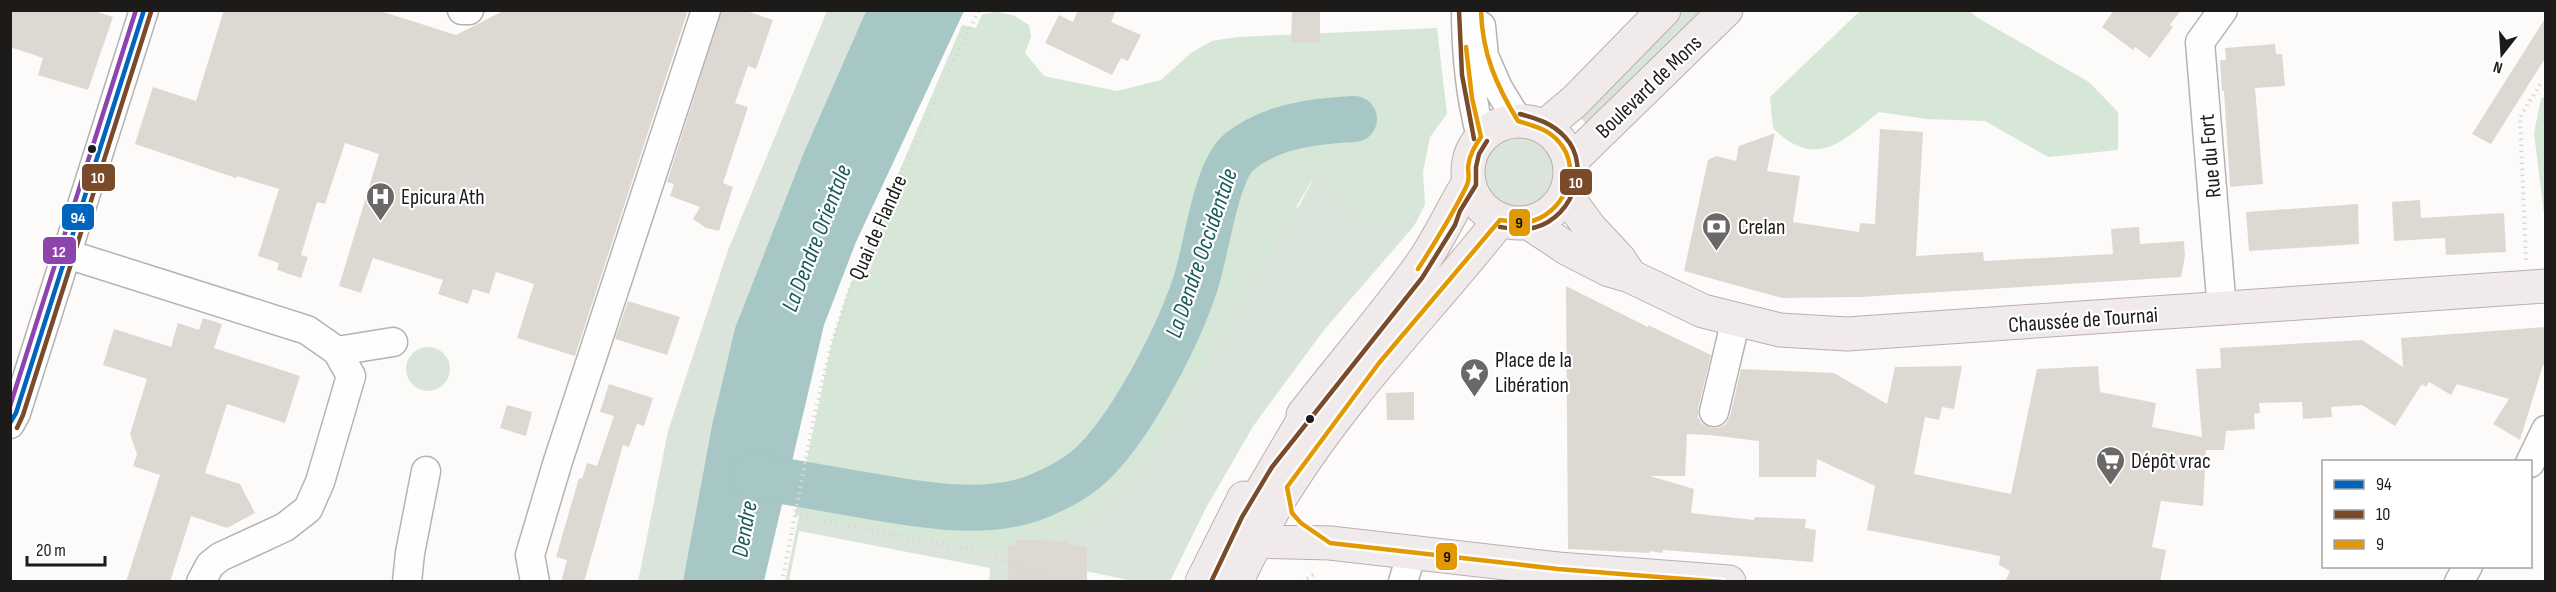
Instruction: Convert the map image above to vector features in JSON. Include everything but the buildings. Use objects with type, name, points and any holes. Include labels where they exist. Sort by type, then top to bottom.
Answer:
[{"type":"main road","name":"Boulevard de Mons","points":[[1531,124],[1575,101],[1665,10]]},
{"type":"main road","name":"Boulevard de Mons","points":[[1570,162],[1726,10]]},
{"type":"main road","points":[[1531,124],[1561,141],[1570,162],[1571,173],[1566,195],[1551,214],[1515,222],[1486,211],[1475,198],[1469,182],[1468,166],[1472,151],[1481,137],[1498,125],[1531,124]]},
{"type":"main road","points":[[1202,582],[1235,513],[1266,463],[1416,273],[1449,221],[1453,208],[1469,182]]},
{"type":"main road","name":"Chaussée de Tournai","points":[[1566,195],[1590,228],[1619,259],[1630,276]]},
{"type":"main road","points":[[1236,582],[1287,487],[1379,363],[1515,222]]},
{"type":"main road","name":"Chaussée de Tournai","points":[[1515,222],[1609,270],[1630,276],[1703,311],[1780,330],[1847,334],[2536,287]]},
{"type":"main road","points":[[1317,397],[1244,525],[1247,536],[1256,541],[1330,543],[1407,567],[1729,582]]},
{"type":"main road","points":[[1287,487],[1292,513],[1301,524],[1330,543]]},
{"type":"street","points":[[10,424],[16,413],[144,10]]},
{"type":"street","points":[[462,10],[469,10]]},
{"type":"street","points":[[535,582],[530,555],[539,524],[587,370],[706,10]]},
{"type":"street","points":[[1466,10],[1466,56],[1474,110],[1481,137]]},
{"type":"street","points":[[1481,10],[1484,56],[1495,82],[1531,124]]},
{"type":"street","name":"Rue du Fort","points":[[2222,310],[2199,42],[2223,10]]},
{"type":"street","points":[[67,254],[307,330],[337,351],[351,376],[320,482],[308,509],[285,526],[220,556],[210,565],[201,582]]},
{"type":"street","points":[[1714,412],[1736,319]]},
{"type":"street","points":[[337,351],[393,342]]},
{"type":"street","points":[[2531,460],[2546,430]]},
{"type":"street","points":[[407,582],[426,471]]},
{"type":"street","points":[[2459,582],[2467,568]]},
{"type":"path","name":"Quai de Flandre","points":[[795,515],[832,342],[849,288],[945,79],[980,10]]},
{"type":"path","points":[[2536,287],[2520,117],[2541,83]]},
{"type":"path","points":[[782,582],[795,515],[982,552],[1057,582]]},
{"type":"shaded area","points":[[827,11],[866,11],[804,152],[735,328],[712,425],[683,581],[638,582],[668,431],[728,250]]},
{"type":"shaded area","points":[[1675,11],[1714,11],[1591,129],[1574,111]]},
{"type":"shaded area","points":[[1520,136],[1534,139],[1546,147],[1554,159],[1557,173],[1554,187],[1546,199],[1534,207],[1520,210],[1506,207],[1494,199],[1486,187],[1483,173],[1486,159],[1494,147],[1506,139]]},
{"type":"shaded area","points":[[1315,175],[1341,201],[1408,219],[1425,205],[1414,226],[1324,330],[1254,425],[1207,506],[1170,581],[1133,581],[1085,571],[1082,581],[989,581],[990,568],[799,531],[789,581],[785,582],[800,511],[1299,206]]},
{"type":"shaded area","points":[[428,347],[443,354],[450,369],[443,384],[428,391],[413,384],[406,369],[413,354]]},
{"type":"green space","points":[[1861,10],[1969,11],[2089,82],[2118,112],[2118,150],[2048,157],[1985,121],[1926,119],[1879,112],[1853,133],[1828,147],[1816,149],[1802,147],[1788,141],[1773,128],[1770,97]]},
{"type":"green space","points":[[998,12],[1015,16],[1029,25],[1031,37],[1025,53],[1044,76],[1117,91],[1161,80],[1191,53],[1212,41],[1237,37],[1437,28],[1447,114],[1430,137],[1423,172],[1425,205],[1408,219],[1375,225],[1341,201],[1315,175],[1146,464],[1099,512],[1045,539],[982,552],[795,515],[832,342],[849,288],[962,25],[976,28],[982,14]]},
{"type":"green space","points":[[2545,96],[2545,222],[2534,133],[2541,99]]},
{"type":"water","points":[[866,11],[964,11],[856,242],[824,325],[764,581],[683,581],[712,425],[735,328],[804,152]]},
{"type":"waterway","name":"La Dendre Occidentale","points":[[754,476],[913,503],[971,508],[1009,505],[1028,500],[1072,479],[1095,461],[1113,441],[1147,389],[1162,361],[1195,285],[1217,195],[1231,162],[1251,143],[1279,131],[1308,123],[1354,119]]},
{"type":"transit line","name":"12","points":[[10,406],[136,10]]},
{"type":"transit line","name":"94","points":[[10,423],[16,413],[144,10]]},
{"type":"transit line","name":"10","points":[[1459,10],[1462,75],[1474,139]]},
{"type":"transit line","name":"9","points":[[1481,10],[1487,55],[1503,95],[1518,121],[1545,131],[1559,142],[1570,165],[1566,190],[1560,201],[1540,218],[1528,222],[1500,220],[1379,363],[1287,487],[1292,513],[1301,523],[1330,543],[1558,569],[1722,582]]},
{"type":"transit line","name":"10","points":[[17,428],[151,12]]},
{"type":"transit line","name":"9","points":[[1418,269],[1467,185],[1470,159],[1481,137],[1472,98],[1466,47]]},
{"type":"transit line","name":"10","points":[[1500,227],[1527,229],[1542,225],[1555,217],[1573,193],[1577,179],[1577,164],[1573,150],[1565,137],[1550,125],[1520,114]]},
{"type":"transit line","name":"10","points":[[1211,582],[1242,517],[1272,467],[1422,278],[1455,225],[1460,211],[1476,185],[1479,154],[1487,141]]},
{"type":"place","name":"Epicura Ath","points":[[380,222]]},
{"type":"place","name":"Crelan","points":[[1717,252]]},
{"type":"place","name":"Place de la Libération","points":[[1474,398]]},
{"type":"place","name":"Dépôt vrac","points":[[2110,486]]},
{"type":"water label","name":"La Dendre Orientale","points":[[816,238]]},
{"type":"water label","name":"Dendre","points":[[744,529]]}]
